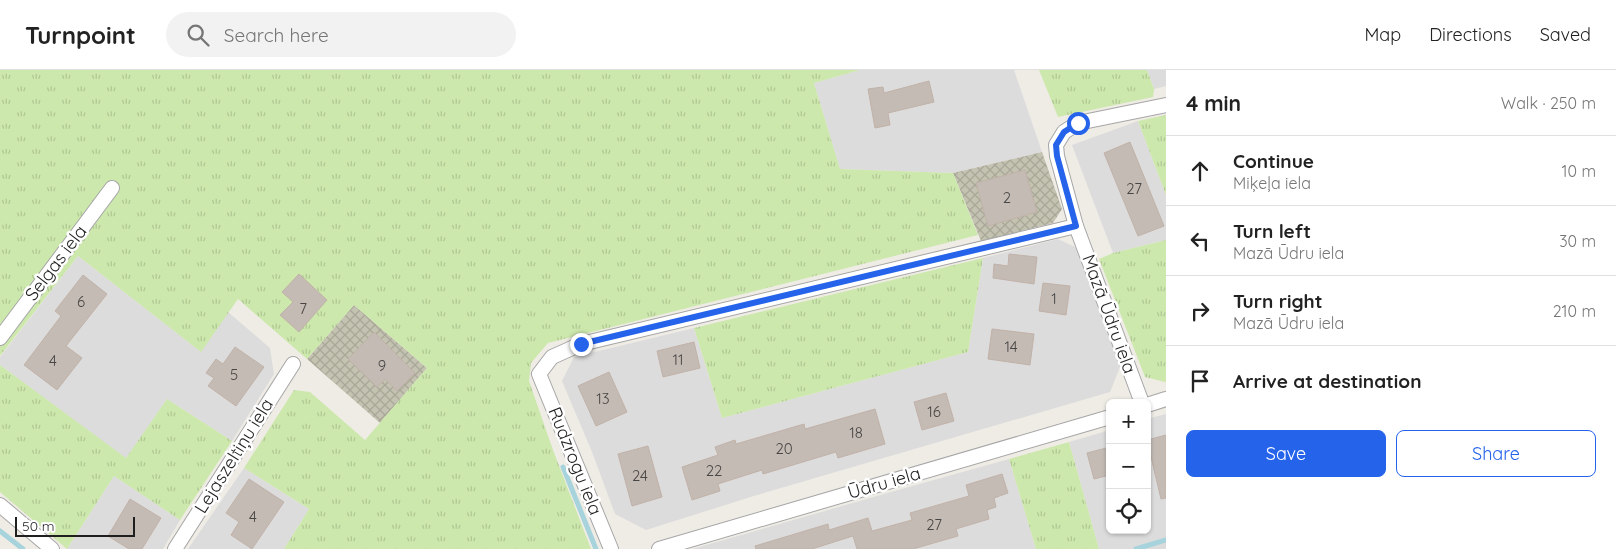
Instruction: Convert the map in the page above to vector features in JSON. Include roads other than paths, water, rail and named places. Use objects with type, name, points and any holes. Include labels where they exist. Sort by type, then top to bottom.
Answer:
[{"type":"street","name":"Mazā Ūdru iela","points":[[1141,399],[1076,226],[1057,156],[1056,145],[1064,132],[1078,123],[1166,105]]},
{"type":"street","name":"Selgas iela","points":[[0,338],[112,188]]},
{"type":"street","name":"Rudzrogu iela","points":[[611,549],[539,374],[552,357],[581,344],[1076,226]]},
{"type":"street","name":"Lejaszeltiņu iela","points":[[175,549],[293,364]]},
{"type":"street","points":[[1151,404],[1166,400]]},
{"type":"street","name":"Ūdru iela","points":[[659,549],[1106,418]]},
{"type":"street","points":[[0,506],[52,549]]},
{"type":"waterway","points":[[563,467],[596,549]]},
{"type":"waterway","points":[[0,531],[23,549]]},
{"type":"waterway","points":[[1136,549],[1166,540]]}]
